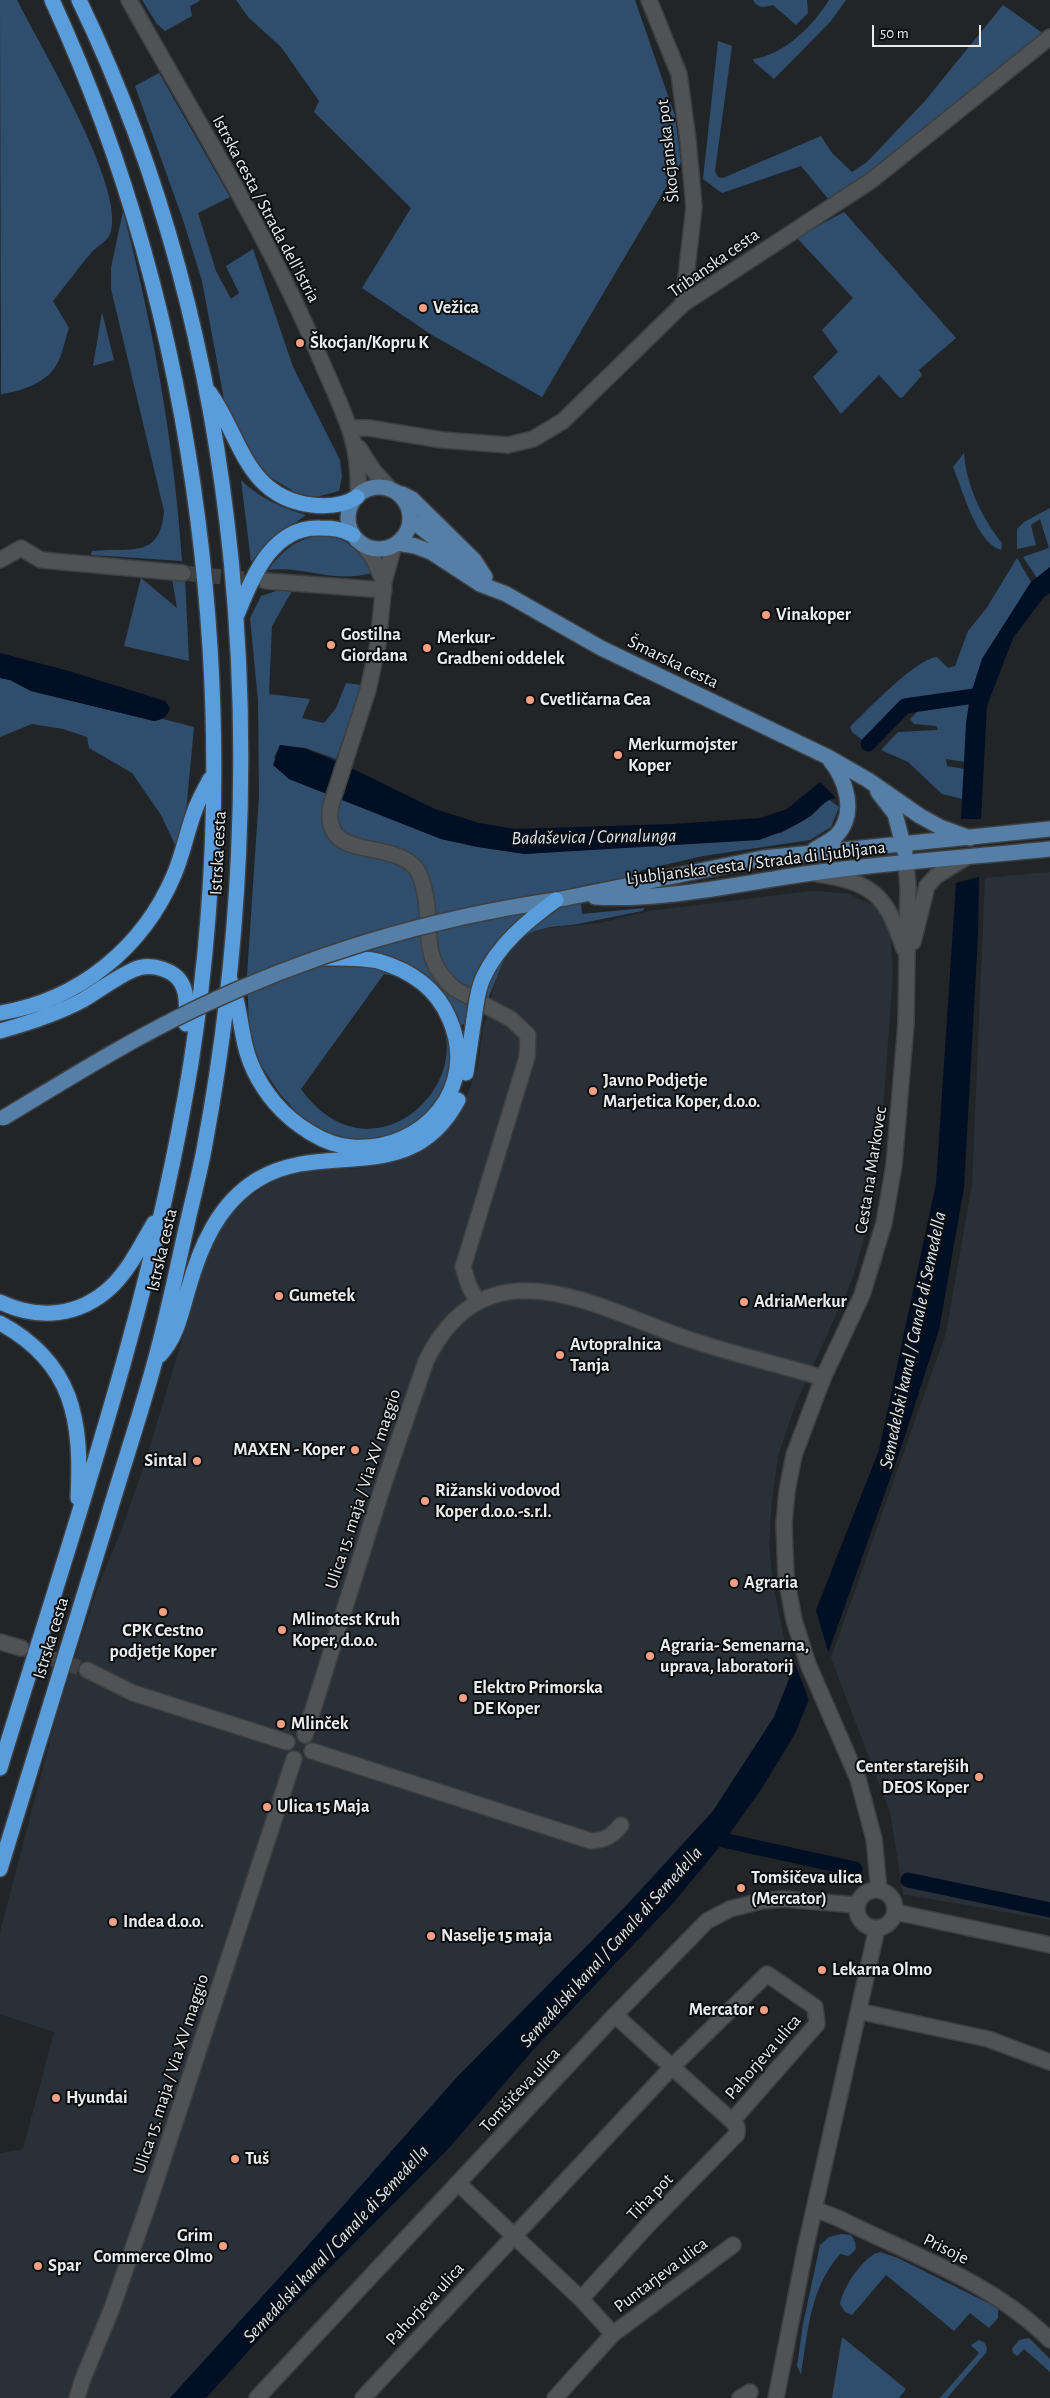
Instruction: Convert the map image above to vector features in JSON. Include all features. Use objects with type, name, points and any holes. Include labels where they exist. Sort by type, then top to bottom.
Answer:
[{"type":"highway","name":"Istrska cesta","points":[[0,1768],[78,1520],[121,1374],[162,1209],[190,1063],[208,915],[213,773],[209,634],[197,521],[179,399],[166,334],[146,256],[110,138],[52,0]]},
{"type":"highway","name":"Istrska cesta","points":[[0,1869],[156,1360],[205,1146],[220,1052],[238,860],[241,768],[236,618],[218,466],[206,388],[189,312],[166,225],[134,130],[79,0]]},
{"type":"highway","points":[[206,388],[222,410],[243,458],[265,485],[296,502],[309,505],[333,506],[344,504],[358,496]]},
{"type":"highway","points":[[236,618],[258,565],[273,547],[291,534],[308,528],[343,529],[358,540]]},
{"type":"highway","points":[[0,1013],[37,1004],[62,993],[86,980],[117,959],[139,934],[166,893],[186,844],[195,810],[213,773]]},
{"type":"highway","points":[[156,1360],[167,1347],[178,1326],[196,1264],[225,1208],[256,1181],[278,1169],[309,1163],[392,1155],[424,1140],[446,1119],[463,1088],[481,983],[500,950],[526,923],[556,900]]},
{"type":"highway","points":[[228,976],[235,993],[248,1053],[256,1076],[276,1104],[296,1122],[316,1135],[350,1147],[373,1148],[397,1142],[413,1134],[429,1122],[444,1104],[452,1090],[458,1059],[454,1028],[446,1010],[434,993],[418,978],[395,966],[375,961],[320,958]]},
{"type":"highway","points":[[0,1031],[48,1016],[83,1000],[142,966],[156,966],[175,977],[185,990],[186,1042],[190,1063]]},
{"type":"highway","points":[[0,1302],[15,1309],[36,1314],[61,1312],[86,1304],[110,1287],[130,1265],[162,1209]]},
{"type":"highway","points":[[0,1323],[22,1336],[48,1360],[64,1386],[72,1406],[79,1436],[78,1520]]},
{"type":"main road","points":[[485,576],[474,560],[412,499],[393,491],[371,489],[358,496],[349,515],[350,528],[358,540],[379,550],[396,544],[416,546],[431,552],[480,584],[506,594]]},
{"type":"main road","points":[[393,491],[408,506],[410,519],[405,535],[396,544]]},
{"type":"main road","points":[[410,519],[506,594]]},
{"type":"main road","name":"Šmarska cesta","points":[[506,594],[601,648],[828,757],[868,780],[920,816],[940,827],[970,838]]},
{"type":"main road","points":[[811,852],[837,834],[846,821],[848,806],[846,788],[841,774],[828,757]]},
{"type":"main road","name":"Cesta na Markovec","points":[[868,780],[896,814],[904,843],[906,864]]},
{"type":"main road","points":[[904,843],[1050,829]]},
{"type":"main road","name":"Ljubljanska cesta / Strada di Ljubljana","points":[[1,1120],[106,1056],[194,1010],[320,958],[380,939],[450,920],[580,896],[639,882],[753,860],[904,843]]},
{"type":"main road","points":[[906,864],[1050,849]]},
{"type":"main road","name":"Ljubljanska cesta / Strada di Ljubljana","points":[[580,896],[633,898],[698,891],[812,873],[906,864]]},
{"type":"street","name":"Istrska cesta / Strada dell'Istria","points":[[129,0],[268,247],[302,313],[353,435]]},
{"type":"street","name":"Škocjanska pot","points":[[649,0],[679,74],[688,140],[694,207],[683,304]]},
{"type":"street","name":"Tribanska cesta","points":[[353,435],[369,428],[442,440],[508,445],[533,440],[563,421],[683,304],[872,180],[1050,38]]},
{"type":"street","points":[[353,435],[373,470],[393,491]]},
{"type":"street","points":[[353,435],[359,470],[358,496]]},
{"type":"street","points":[[358,540],[372,556],[384,586]]},
{"type":"street","points":[[396,544],[384,586],[378,644],[370,681],[329,818],[336,835],[352,845],[389,853],[402,858],[417,869],[424,882],[429,947],[435,966],[456,989],[520,1026],[528,1035],[529,1047],[464,1267],[469,1286],[478,1302]]},
{"type":"street","points":[[0,560],[22,548],[41,560],[183,573]]},
{"type":"street","points":[[266,581],[384,586]]},
{"type":"street","points":[[908,960],[927,886],[936,876],[965,858]]},
{"type":"street","name":"Cesta na Markovec","points":[[879,1890],[876,1855],[868,1811],[858,1779],[808,1664],[794,1620],[786,1577],[784,1549],[787,1492],[794,1455],[823,1378],[862,1295],[884,1223],[894,1165],[901,1100],[908,960],[906,864]]},
{"type":"street","points":[[812,873],[855,883],[875,894],[885,903],[908,960]]},
{"type":"street","name":"Ulica 15. maja / Via XV maggio","points":[[305,1735],[384,1482],[426,1361],[432,1349],[457,1318],[478,1302],[502,1292],[518,1290],[569,1295],[689,1340],[823,1378]]},
{"type":"street","points":[[0,1642],[21,1648]]},
{"type":"street","points":[[87,1670],[133,1693],[287,1742]]},
{"type":"street","points":[[294,1734],[305,1735],[312,1742],[312,1751],[302,1760],[294,1759],[287,1752],[287,1742],[294,1734]]},
{"type":"street","points":[[312,1751],[591,1841],[603,1840],[612,1836],[621,1825]]},
{"type":"street","name":"Ulica 15. maja / Via XV maggio","points":[[77,2398],[148,2205],[294,1759]]},
{"type":"street","points":[[872,1890],[879,1890],[892,1897],[895,1904],[895,1912],[888,1924],[877,1928],[867,1925],[861,1920],[857,1905],[862,1895],[872,1890]]},
{"type":"street","name":"Tomšičeva ulica","points":[[257,2398],[615,2015],[707,1921],[730,1909],[761,1901],[783,1899],[857,1905]]},
{"type":"street","points":[[895,1912],[1050,1945]]},
{"type":"street","points":[[776,2398],[815,2209],[877,1928]]},
{"type":"street","name":"Pahorjeva ulica","points":[[363,2398],[672,2067],[767,1974],[815,2006],[817,2024],[732,2121],[672,2067],[615,2015]]},
{"type":"street","points":[[867,2013],[988,2040],[1050,2062]]},
{"type":"street","name":"Tiha pot","points":[[581,2299],[648,2225],[737,2134],[737,2126],[732,2121]]},
{"type":"street","points":[[459,2184],[581,2299]]},
{"type":"street","name":"Prisoje","points":[[815,2209],[840,2219],[998,2296],[1024,2316],[1050,2340]]},
{"type":"street","name":"Puntarjeva ulica","points":[[555,2398],[613,2334],[733,2245]]},
{"type":"street","name":"Puntarjeva ulica","points":[[581,2299],[613,2334]]},
{"type":"shaded area","points":[[0,0],[17,0],[78,116],[105,182],[112,210],[111,231],[108,238],[91,253],[53,301],[69,328],[54,369],[34,385],[1,394]]},
{"type":"shaded area","points":[[142,0],[200,1],[190,6],[192,16],[165,31],[157,24]]},
{"type":"shaded area","points":[[236,0],[635,0],[675,116],[681,162],[542,397],[432,335],[362,288],[411,208],[314,112],[319,101],[281,47],[248,17]]},
{"type":"shaded area","points":[[753,0],[807,0],[808,13],[796,25],[773,5],[759,6]]},
{"type":"shaded area","points":[[829,0],[846,0],[831,21],[774,79],[754,62],[753,59],[776,52],[797,38],[815,20]]},
{"type":"shaded area","points":[[1003,5],[1044,34],[910,144],[830,201],[801,166],[722,193],[703,179],[718,41],[732,46],[715,171],[718,177],[723,178],[821,136],[832,153],[852,172],[867,162],[924,102]]},
{"type":"shaded area","points":[[159,73],[230,197],[198,213],[216,271],[231,299],[239,293],[226,266],[253,249],[293,367],[340,460],[342,476],[339,491],[316,497],[298,494],[260,471],[225,405],[202,281],[183,220],[135,86]]},
{"type":"shaded area","points":[[123,211],[144,297],[161,384],[174,473],[182,561],[91,555],[92,551],[130,550],[149,544],[156,537],[161,527],[164,511],[111,289],[111,268]]},
{"type":"shaded area","points":[[844,212],[956,338],[919,370],[922,375],[903,397],[900,398],[879,375],[841,414],[813,377],[838,352],[822,330],[853,298],[798,239],[805,233]]},
{"type":"shaded area","points":[[102,312],[114,360],[93,366]]},
{"type":"shaded area","points":[[964,453],[968,477],[976,501],[1002,543],[1001,550],[992,546],[978,527],[953,467]]},
{"type":"shaded area","points":[[241,480],[271,502],[306,515],[268,543],[251,562]]},
{"type":"shaded area","points":[[1050,508],[1050,567],[1037,578],[1023,557],[1049,548],[1040,519],[1031,525],[1036,545],[1017,549],[1017,529],[1024,522]]},
{"type":"shaded area","points":[[324,535],[347,542],[364,559],[372,573],[358,576],[331,576],[294,570],[268,570],[286,550],[298,542]]},
{"type":"shaded area","points":[[1017,558],[1031,582],[982,659],[965,762],[946,759],[947,766],[965,769],[963,799],[942,794],[908,762],[881,750],[898,732],[938,730],[936,726],[914,724],[910,719],[920,709],[917,699],[910,697],[900,705],[865,742],[852,732],[850,727],[904,676],[928,660],[937,657],[948,668],[955,666],[968,631],[986,609]]},
{"type":"shaded area","points":[[141,578],[177,608],[172,579],[185,578],[189,661],[124,646]]},
{"type":"shaded area","points":[[282,589],[292,591],[272,626],[269,694],[310,699],[302,718],[324,723],[336,708],[346,683],[362,685],[336,759],[306,748],[280,745],[274,757],[289,779],[441,839],[525,854],[781,833],[811,816],[828,799],[839,807],[831,827],[810,840],[703,856],[642,870],[635,876],[579,886],[582,914],[645,908],[642,911],[542,929],[523,938],[506,957],[482,1009],[470,1021],[454,1028],[448,1076],[442,1095],[431,1111],[395,1137],[355,1141],[332,1135],[315,1127],[301,1117],[280,1094],[258,1061],[249,1029],[247,975],[259,796],[258,701],[250,618],[261,596]],"holes":[[[384,974],[405,981],[423,995],[443,1024],[447,1054],[438,1084],[419,1108],[393,1124],[362,1129],[331,1118],[301,1089]]]},
{"type":"shaded area","points":[[0,678],[10,680],[31,691],[154,721],[163,719],[194,727],[186,812],[177,849],[161,815],[132,773],[89,748],[87,737],[63,729],[32,724],[0,737]]},
{"type":"shaded area","points":[[1050,872],[1050,1920],[903,1894],[890,1812],[831,1658],[946,1333],[972,1184],[985,878]]},
{"type":"shaded area","points":[[810,891],[847,893],[875,906],[890,928],[893,974],[880,1153],[870,1217],[853,1278],[796,1403],[778,1456],[769,1543],[773,1584],[784,1638],[794,1666],[774,1717],[713,1811],[170,2398],[0,2398],[0,2153],[23,2149],[54,2032],[0,2014],[0,1932],[57,1714],[98,1586],[120,1534],[145,1463],[201,1276],[215,1236],[236,1206],[273,1181],[292,1174],[317,1170],[362,1168],[400,1161],[443,1134],[461,1110],[478,1067],[482,1033],[499,966],[524,937],[539,929],[600,923],[649,911]]},
{"type":"shaded area","points":[[841,2234],[851,2235],[856,2249],[849,2256],[840,2254],[822,2281],[812,2311],[801,2374],[797,2366],[803,2324],[820,2245],[829,2237]]},
{"type":"shaded area","points":[[880,2252],[898,2258],[998,2308],[998,2318],[989,2328],[970,2313],[954,2331],[886,2275],[852,2315],[845,2312],[840,2304],[849,2282],[867,2259]]},
{"type":"shaded area","points":[[842,2337],[906,2389],[899,2398],[832,2398]]},
{"type":"shaded area","points":[[1029,2338],[1050,2359],[1050,2372],[1024,2349],[1017,2356],[1013,2353],[1012,2349],[1019,2340]]},
{"type":"shaded area","points":[[979,2340],[984,2342],[987,2348],[986,2353],[947,2398],[940,2398],[979,2353],[971,2345]]},
{"type":"water","points":[[1050,567],[1050,593],[1044,597],[1013,638],[987,706],[981,819],[961,819],[966,723],[970,696],[982,659],[1031,582]]},
{"type":"water","points":[[0,653],[69,671],[165,701],[170,708],[168,714],[154,721],[31,691],[10,680],[0,678]]},
{"type":"water","points":[[280,745],[306,749],[345,765],[435,809],[479,823],[515,829],[673,824],[760,818],[787,809],[820,782],[836,798],[825,803],[798,824],[759,840],[525,854],[441,839],[289,779],[273,765]]},
{"type":"water","name":"Semedelski kanal / Canale di Semedella","points":[[979,877],[978,936],[964,1188],[939,1330],[902,1445],[831,1645],[795,1734],[762,1788],[726,1839],[674,1902],[533,2050],[450,2147],[263,2335],[206,2398],[170,2398],[457,2077],[628,1904],[713,1811],[774,1717],[879,1450],[936,1184],[956,883]]},
{"type":"pier","points":[[815,1607],[829,1655],[810,1703],[794,1661]]},
{"type":"waterway","name":"Badaševica / Cornalunga","points":[[868,744],[905,706],[981,695],[985,686]]},
{"type":"waterway","points":[[709,1837],[855,1869]]},
{"type":"waterway","points":[[908,1880],[1050,1910]]},
{"type":"tunnel","points":[[183,573],[264,581]]},
{"type":"tunnel","points":[[21,1648],[87,1670]]},
{"type":"place","name":"Vežica","points":[[423,308]]},
{"type":"place","name":"Škocjan/Kopru K","points":[[300,343]]},
{"type":"place","name":"Vinakoper","points":[[766,615]]},
{"type":"place","name":"Gostilna Giordana","points":[[331,645]]},
{"type":"place","name":"Merkur- Gradbeni oddelek","points":[[427,648]]},
{"type":"place","name":"Cvetličarna Gea","points":[[530,700]]},
{"type":"place","name":"Merkurmojster Koper","points":[[618,755]]},
{"type":"place","name":"Javno Podjetje Marjetica Koper, d.o.o.","points":[[593,1091]]},
{"type":"place","name":"Gumetek","points":[[279,1296]]},
{"type":"place","name":"AdriaMerkur","points":[[744,1302]]},
{"type":"place","name":"Avtopralnica Tanja","points":[[560,1355]]},
{"type":"place","name":"MAXEN - Koper","points":[[355,1450]]},
{"type":"place","name":"Sintal","points":[[197,1461]]},
{"type":"place","name":"Rižanski vodovod Koper d.o.o.-s.r.l.","points":[[425,1501]]},
{"type":"place","name":"Agraria","points":[[734,1583]]},
{"type":"place","name":"CPK Cestno podjetje Koper","points":[[163,1612]]},
{"type":"place","name":"Mlinotest Kruh Koper, d.o.o.","points":[[282,1630]]},
{"type":"place","name":"Agraria- Semenarna, uprava, laboratorij","points":[[650,1656]]},
{"type":"place","name":"Elektro Primorska DE Koper","points":[[463,1698]]},
{"type":"place","name":"Mlinček","points":[[281,1724]]},
{"type":"place","name":"Center starejših DEOS Koper","points":[[979,1777]]},
{"type":"place","name":"Ulica 15 Maja","points":[[267,1807]]},
{"type":"place","name":"Tomšičeva ulica (Mercator)","points":[[741,1888]]},
{"type":"place","name":"Indea d.o.o.","points":[[113,1922]]},
{"type":"place","name":"Naselje 15 maja","points":[[431,1936]]},
{"type":"place","name":"Lekarna Olmo","points":[[822,1970]]},
{"type":"place","name":"Mercator","points":[[764,2010]]},
{"type":"place","name":"Hyundai","points":[[56,2098]]},
{"type":"place","name":"Tuš","points":[[235,2159]]},
{"type":"place","name":"Grim Commerce Olmo","points":[[223,2246]]},
{"type":"place","name":"Spar","points":[[38,2266]]}]
